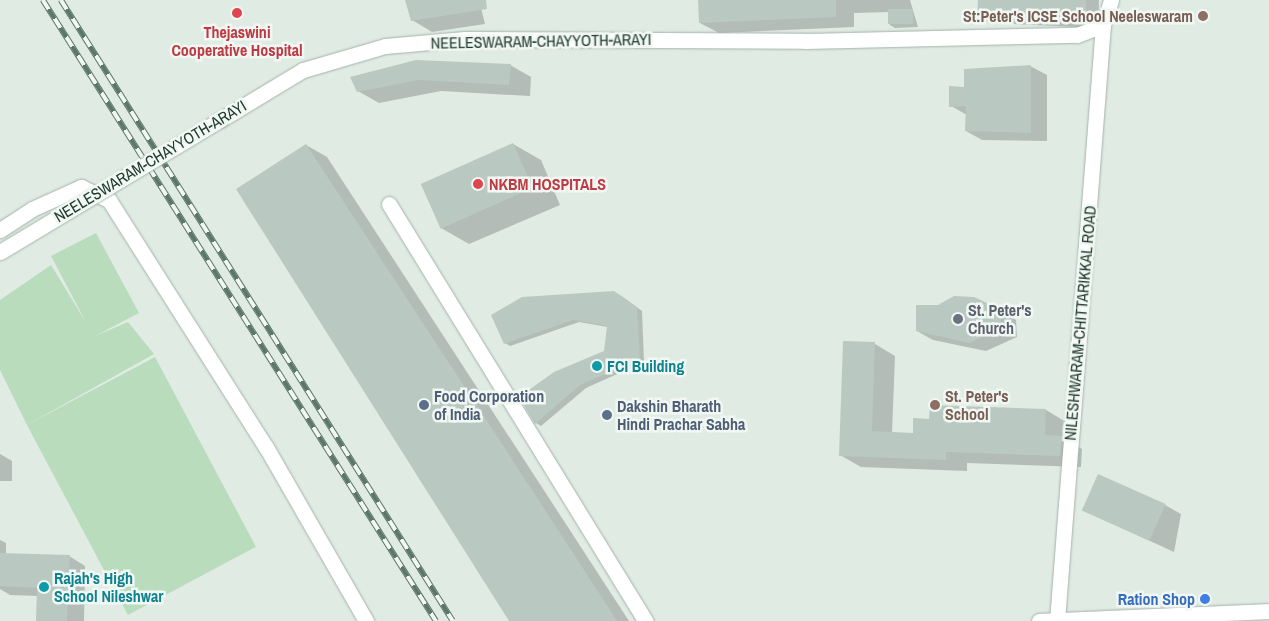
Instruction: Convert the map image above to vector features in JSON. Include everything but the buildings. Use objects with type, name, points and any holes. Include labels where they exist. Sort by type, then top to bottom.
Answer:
[{"type":"main road","name":"NILESHWARAM-CHITTARIKKAL ROAD","points":[[1057,620],[1103,26],[1111,0]]},
{"type":"main road","name":"NEELESWARAM-CHAYYOTH-ARAYI","points":[[0,252],[303,70],[385,46],[465,39],[805,40],[1078,35],[1103,26]]},
{"type":"main road","points":[[0,230],[32,209],[81,187],[109,200],[266,447],[366,621]]},
{"type":"main road","points":[[389,204],[646,621]]},
{"type":"main road","points":[[1039,621],[1269,611]]},
{"type":"green space","points":[[96,233],[139,313],[95,336],[128,322],[154,354],[27,425],[0,370],[0,300],[51,265],[87,324],[51,256]]},
{"type":"green space","points":[[155,357],[256,547],[128,615],[27,425]]},
{"type":"railway","points":[[43,0],[436,621]]},
{"type":"railway","points":[[61,0],[453,621]]},
{"type":"place","name":"Thejaswini Cooperative Hospital","points":[[237,13]]},
{"type":"place","name":"St:Peter's ICSE School Neeleswaram","points":[[1203,16]]},
{"type":"place","name":"NKBM HOSPITALS","points":[[478,184]]},
{"type":"place","name":"St. Peter's Church","points":[[958,319]]},
{"type":"place","name":"FCI Building","points":[[597,366]]},
{"type":"place","name":"Food Corporation of India","points":[[424,405]]},
{"type":"place","name":"St. Peter's School","points":[[935,405]]},
{"type":"place","name":"Dakshin Bharath Hindi Prachar Sabha","points":[[607,415]]},
{"type":"place","name":"Rajah's High School Nileshwar","points":[[44,587]]},
{"type":"place","name":"Ration Shop","points":[[1205,599]]}]
